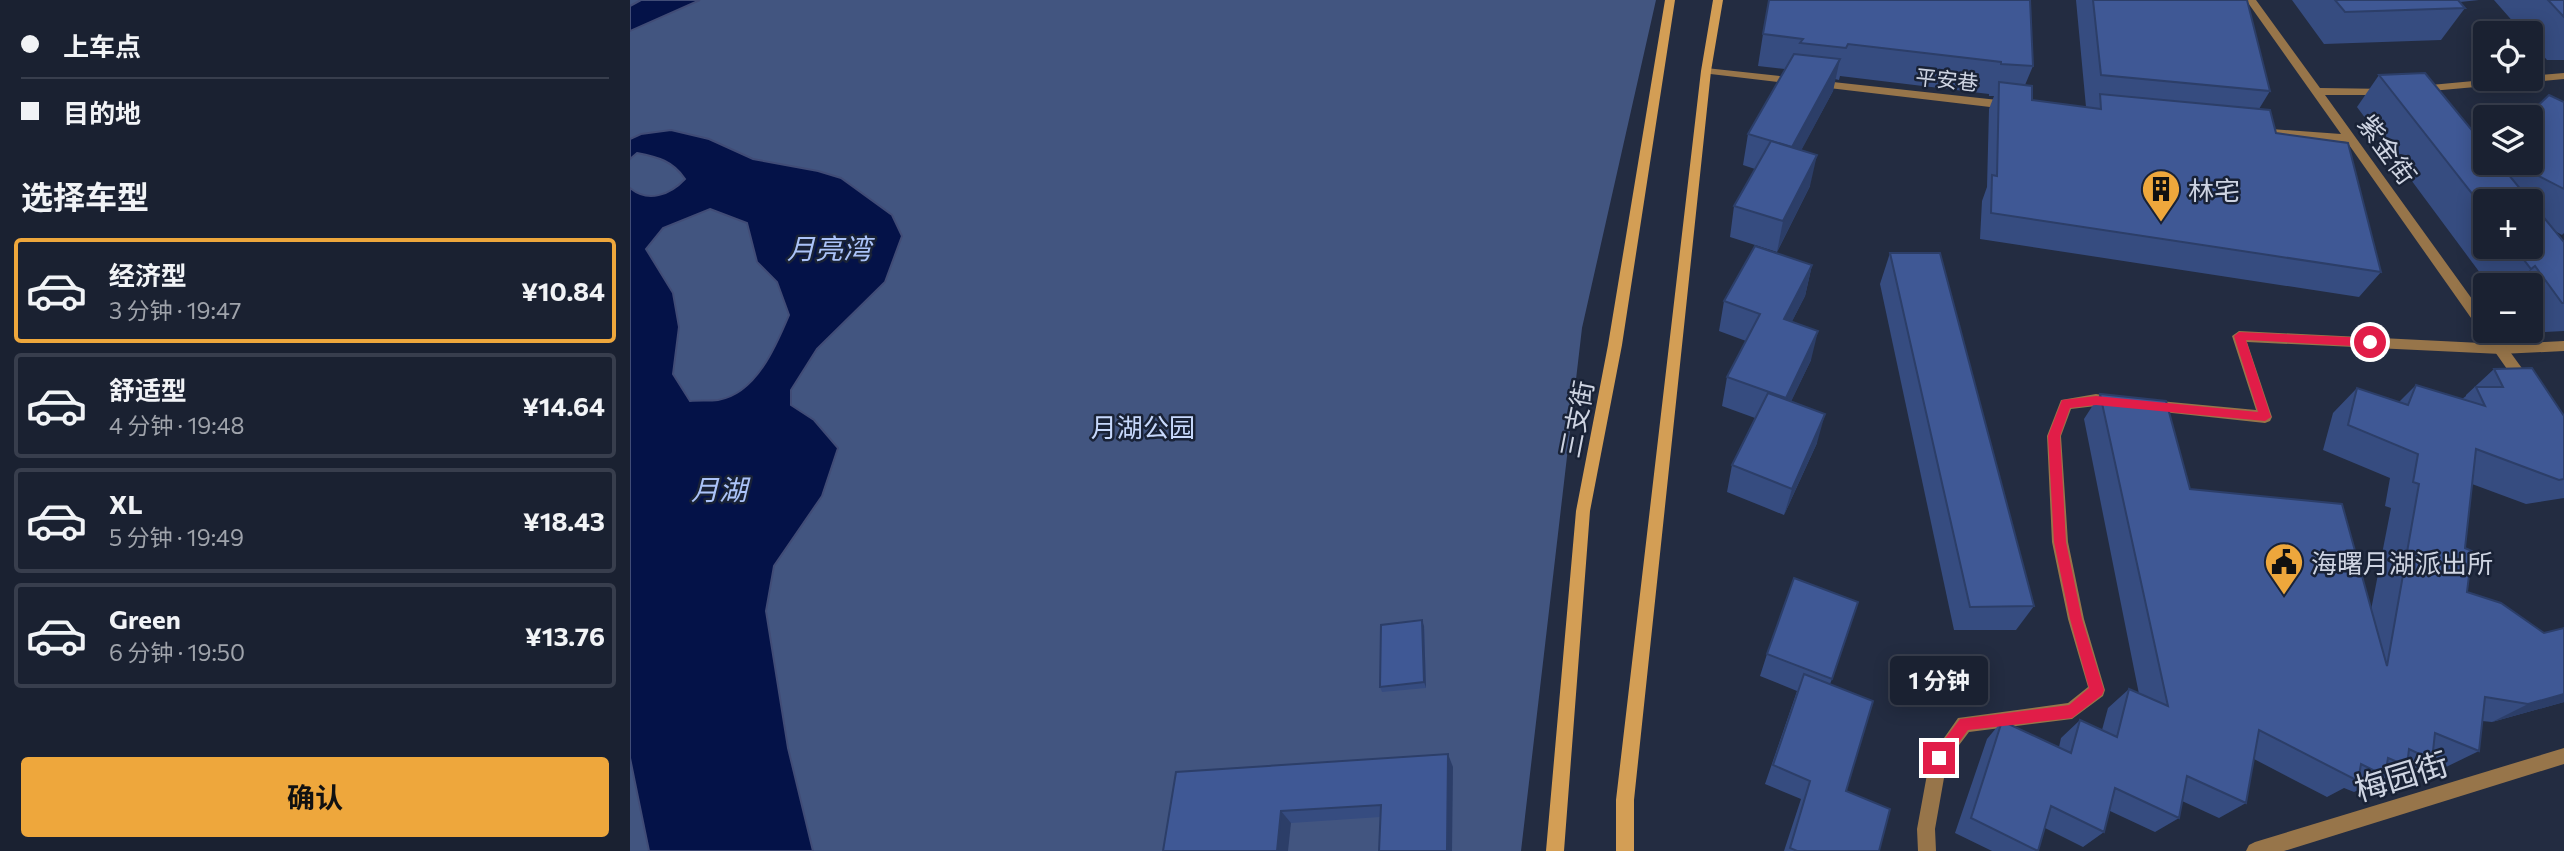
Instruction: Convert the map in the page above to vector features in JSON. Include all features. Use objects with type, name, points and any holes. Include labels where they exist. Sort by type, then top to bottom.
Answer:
[{"type":"main road","name":"三支街","points":[[1555,851],[1583,512],[1615,345],[1670,0]]},
{"type":"main road","points":[[1625,851],[1625,800],[1706,71],[1718,0]]},
{"type":"street","name":"紫金街","points":[[2251,0],[2473,311]]},
{"type":"street","name":"平安巷","points":[[1706,71],[2014,106]]},
{"type":"street","points":[[2410,90],[2564,76]]},
{"type":"street","points":[[2317,92],[2398,90]]},
{"type":"street","points":[[2247,131],[2351,139]]},
{"type":"street","points":[[1927,851],[1926,829],[1939,758],[1964,724],[2072,711],[2097,690],[2076,619],[2060,542],[2054,436],[2066,404],[2096,400],[2265,417],[2239,336],[2501,349],[2564,346]]},
{"type":"street","name":"紫金街","points":[[2496,343],[2532,393]]},
{"type":"street","name":"梅园街","points":[[2255,851],[2564,756]]},
{"type":"green space","name":"月湖公园","points":[[630,0],[1656,0],[1582,328],[1521,851],[630,851]]},
{"type":"water","points":[[641,0],[700,0],[630,31],[630,6]]},
{"type":"water","name":"月湖","points":[[671,130],[709,139],[753,159],[841,178],[892,215],[902,236],[885,282],[817,349],[791,390],[791,405],[814,420],[838,448],[822,496],[774,566],[766,611],[788,748],[813,851],[649,851],[630,758],[630,188],[644,195],[659,195],[673,189],[685,179],[670,164],[658,158],[637,153],[630,159],[630,139],[641,134]],"holes":[[[710,209],[747,223],[757,262],[777,282],[789,315],[763,367],[743,389],[718,400],[690,401],[673,374],[679,327],[673,293],[646,249],[663,228]]]},
{"type":"building","points":[[1769,0],[2030,0],[2033,66],[1848,44],[1846,48],[1800,43],[1803,39],[1763,34]]},
{"type":"building","points":[[2093,0],[2247,0],[2270,91],[2101,75]]},
{"type":"building","points":[[2335,0],[2458,0],[2465,8],[2345,12]]},
{"type":"building","points":[[2548,0],[2564,0],[2564,17]]},
{"type":"building","points":[[1794,54],[1840,59],[1792,147],[1748,134]]},
{"type":"building","points":[[2425,73],[2473,131],[2473,175],[2509,175],[2520,189],[2473,189],[2473,195],[2379,75]]},
{"type":"building","name":"林宅","points":[[1999,82],[2032,86],[2032,100],[2101,109],[2100,94],[2270,110],[2276,133],[2348,143],[2381,272],[1991,213],[1992,175],[1997,176]]},
{"type":"building","points":[[2549,95],[2564,102],[2564,189],[2537,175],[2543,175],[2543,105],[2539,105]]},
{"type":"building","points":[[1771,141],[1817,155],[1783,221],[1734,206]]},
{"type":"building","points":[[2543,216],[2564,242],[2564,303],[2543,277],[2543,273],[2535,266],[2531,269],[2523,259],[2543,259]]},
{"type":"building","points":[[1755,246],[1812,265],[1784,319],[1818,331],[1786,398],[1727,377],[1760,314],[1724,301]]},
{"type":"building","points":[[1890,253],[1940,253],[2034,606],[1970,607]]},
{"type":"building","points":[[2532,368],[2564,416],[2564,479],[2559,480],[2476,449],[2465,548],[2472,551],[2467,592],[2501,603],[2544,633],[2564,628],[2564,694],[2528,704],[2485,697],[2479,751],[2435,733],[2432,760],[2409,749],[2407,766],[2388,758],[2385,776],[2361,764],[2358,781],[2259,730],[2246,803],[2187,776],[2179,818],[2115,788],[2104,832],[2051,806],[2038,851],[1971,818],[2002,721],[2071,753],[2080,720],[2117,737],[2129,689],[2168,706],[2100,394],[2166,401],[2190,489],[2342,504],[2387,666],[2419,484],[2413,482],[2418,454],[2348,425],[2357,388],[2408,405],[2416,385],[2485,406],[2476,387],[2503,387],[2494,369]]},
{"type":"building","points":[[1768,393],[1825,414],[1792,489],[1732,465]]},
{"type":"building","points":[[1794,578],[1858,602],[1832,679],[1767,654]]},
{"type":"building","points":[[1422,620],[1424,682],[1380,687],[1381,625]]},
{"type":"building","points":[[1804,674],[1873,701],[1846,791],[1890,809],[1879,851],[1797,851],[1790,848],[1810,781],[1773,765]]},
{"type":"building","points":[[1448,754],[1447,851],[1379,851],[1381,805],[1281,811],[1277,851],[1163,851],[1176,772]]},
{"type":"place","name":"林宅","points":[[2161,223]]},
{"type":"place","name":"海曙月湖派出所","points":[[2284,596]]},
{"type":"route","points":[[1939,758],[1964,724],[2072,711],[2097,690],[2076,619],[2060,542],[2054,436],[2066,404],[2096,400],[2265,417],[2239,336],[2370,342]]},
{"type":"water label","name":"月亮湾","points":[[829,248]]}]
